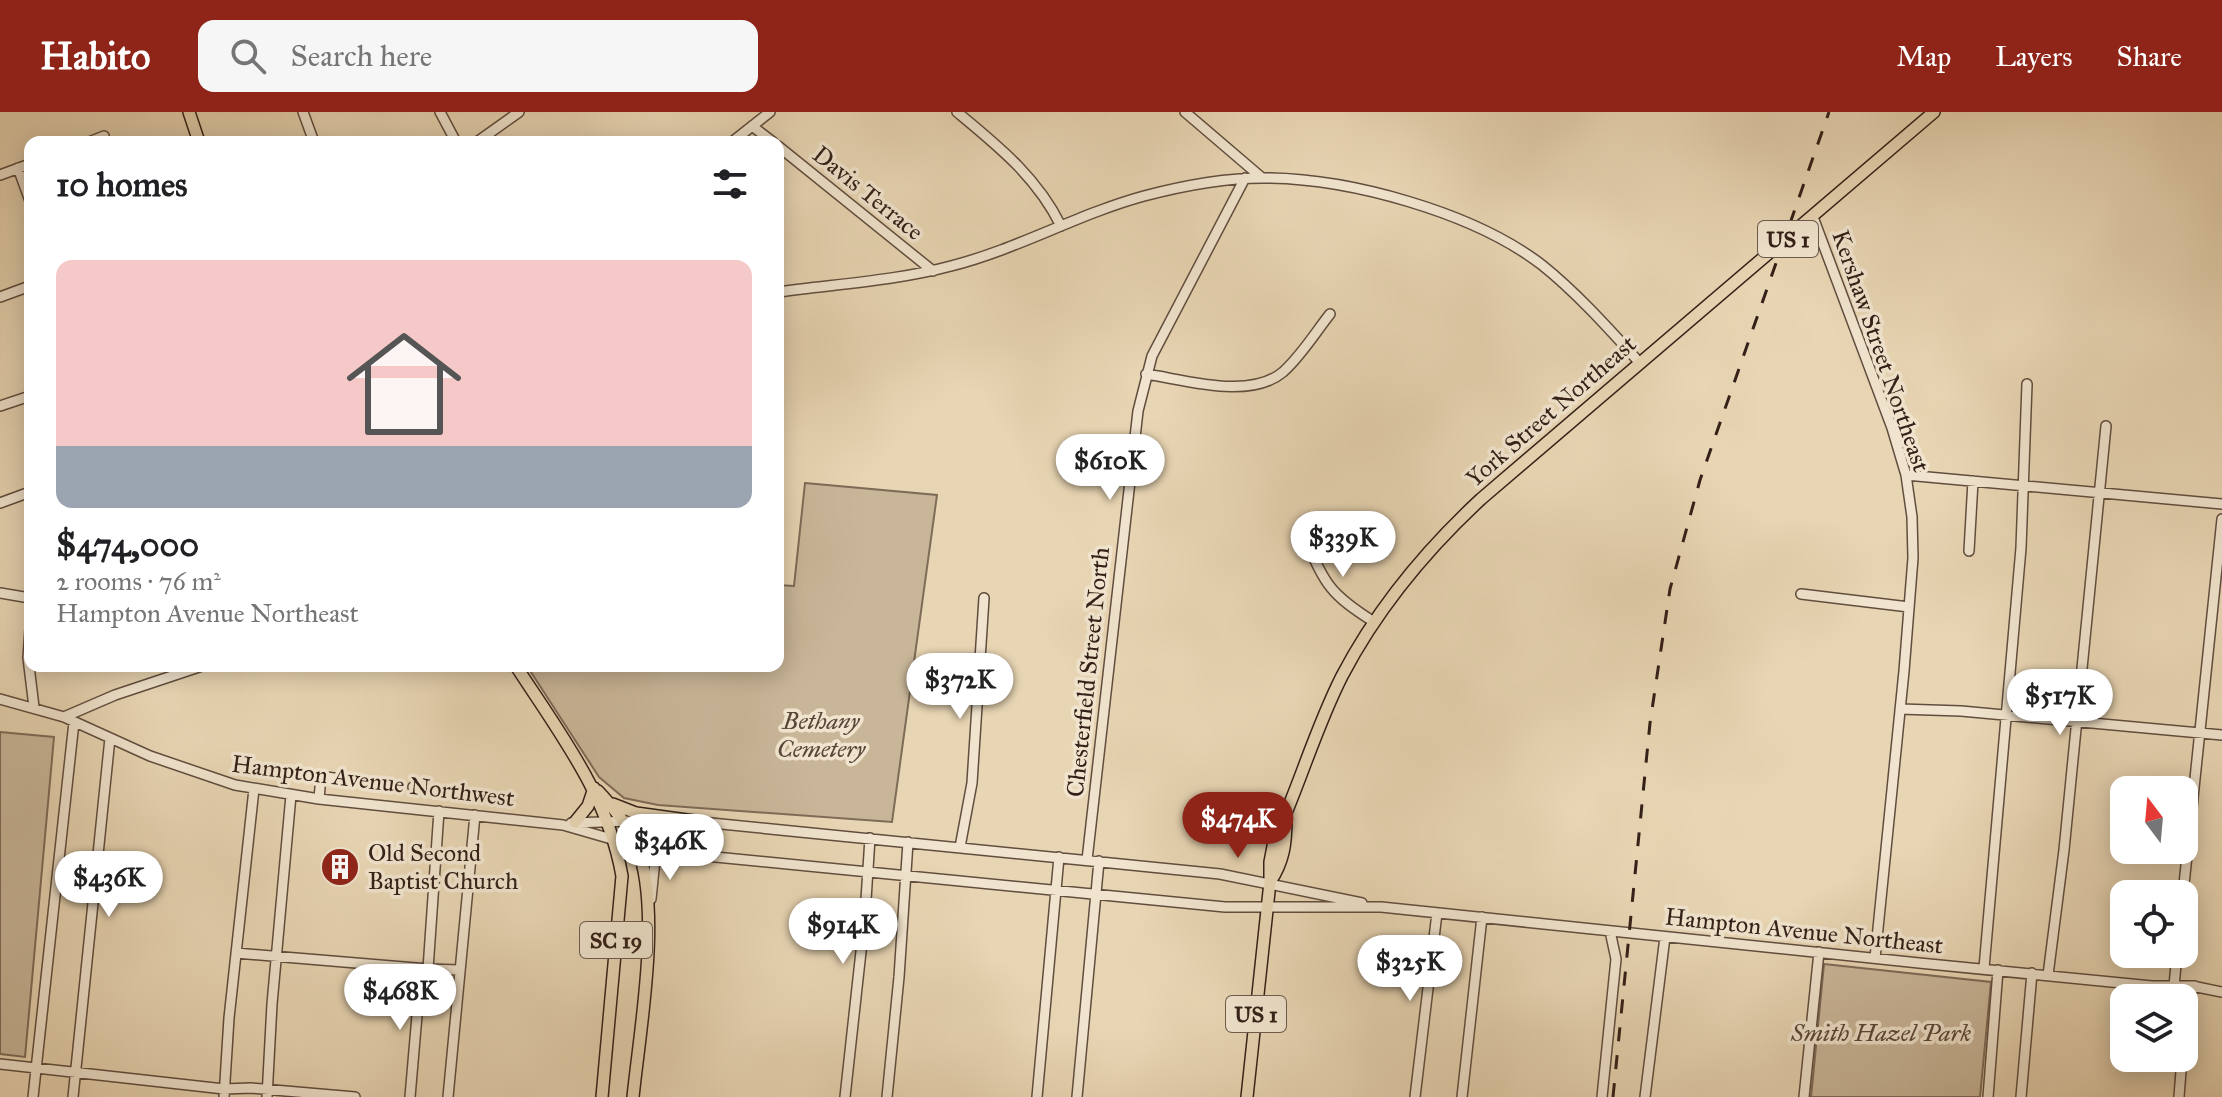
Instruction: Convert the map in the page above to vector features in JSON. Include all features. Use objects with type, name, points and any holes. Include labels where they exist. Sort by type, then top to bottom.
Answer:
[{"type":"main road","points":[[189,112],[197,136]]},
{"type":"main road","name":"York Street Northeast","points":[[1247,1097],[1266,907],[1270,882],[1284,854],[1286,814],[1332,698],[1374,622],[1421,560],[1460,518],[1934,112]]},
{"type":"main road","name":"SC 19","points":[[520,672],[594,788],[615,840],[621,869],[602,1097]]},
{"type":"main road","points":[[569,824],[588,806],[594,788]]},
{"type":"main road","name":"SC 19","points":[[594,788],[625,824],[637,845],[644,870],[649,910],[633,1097]]},
{"type":"main road","points":[[609,803],[636,813],[694,821]]},
{"type":"main road","points":[[621,869],[634,866],[644,870]]},
{"type":"street","points":[[303,112],[312,136]]},
{"type":"street","points":[[440,112],[453,136]]},
{"type":"street","points":[[485,136],[519,112]]},
{"type":"street","points":[[740,136],[770,112]]},
{"type":"street","points":[[957,112],[1023,170],[1045,196],[1061,226]]},
{"type":"street","points":[[1185,112],[1261,178]]},
{"type":"street","points":[[752,126],[765,136]]},
{"type":"street","name":"Davis Terrace","points":[[784,151],[933,271]]},
{"type":"street","points":[[0,175],[24,166]]},
{"type":"street","points":[[18,168],[24,184]]},
{"type":"street","points":[[784,291],[933,271],[987,255],[1146,196],[1203,184],[1245,178],[1328,183],[1373,191],[1416,204],[1487,233],[1541,265],[1575,295],[1640,363]]},
{"type":"street","name":"Chesterfield Street North","points":[[1087,860],[1138,411],[1146,374],[1163,333],[1245,178]]},
{"type":"street","name":"Kershaw Street Northeast","points":[[1813,217],[1892,428],[1906,475],[1913,538],[1900,709]]},
{"type":"street","points":[[0,297],[24,288]]},
{"type":"street","points":[[1146,374],[1244,387],[1262,384],[1286,370],[1330,314]]},
{"type":"street","points":[[1984,968],[2025,486],[2027,384]]},
{"type":"street","points":[[0,406],[24,398]]},
{"type":"street","points":[[2048,975],[2106,426]]},
{"type":"street","points":[[1906,475],[2222,504]]},
{"type":"street","points":[[1969,551],[1973,481]]},
{"type":"street","points":[[0,503],[24,494]]},
{"type":"street","points":[[2185,880],[2222,519]]},
{"type":"street","points":[[1331,526],[1305,538],[1330,589],[1374,622]]},
{"type":"street","points":[[0,593],[24,597]]},
{"type":"street","points":[[1801,594],[1909,607]]},
{"type":"street","points":[[960,847],[972,783],[984,598]]},
{"type":"street","points":[[30,672],[34,707]]},
{"type":"street","points":[[33,1097],[69,719],[115,695],[184,672]]},
{"type":"street","name":"Hampton Avenue Northwest","points":[[0,699],[69,719],[150,756],[205,776],[291,795],[569,824],[694,821],[1087,860]]},
{"type":"street","points":[[1875,958],[1900,709],[2222,735]]},
{"type":"street","points":[[73,1097],[110,738]]},
{"type":"street","points":[[295,773],[349,780]]},
{"type":"street","points":[[319,799],[321,776]]},
{"type":"street","points":[[410,1097],[424,969],[435,789],[413,787]]},
{"type":"street","points":[[224,1093],[254,789]]},
{"type":"street","points":[[268,1093],[291,795]]},
{"type":"street","points":[[448,1097],[475,815]]},
{"type":"street","points":[[649,910],[659,821]]},
{"type":"street","name":"Hampton Avenue Northwest","points":[[569,824],[657,850],[1056,889]]},
{"type":"street","points":[[845,1097],[870,838]]},
{"type":"street","points":[[887,1097],[899,988],[908,842]]},
{"type":"street","points":[[1037,1097],[1059,857]]},
{"type":"street","name":"Hampton Avenue Northeast","points":[[1087,860],[1220,874],[1381,907]]},
{"type":"street","points":[[1077,1097],[1099,861]]},
{"type":"street","name":"Hampton Avenue Northeast","points":[[1056,889],[1225,907],[1381,907],[2151,984]]},
{"type":"street","points":[[1415,1097],[1437,913]]},
{"type":"street","points":[[1462,1097],[1482,917]]},
{"type":"street","points":[[1602,1097],[1616,959],[1610,931]]},
{"type":"street","points":[[1645,1097],[1665,937]]},
{"type":"street","points":[[1804,1097],[1819,952]]},
{"type":"street","points":[[236,953],[459,970]]},
{"type":"street","points":[[1988,1097],[1998,970]]},
{"type":"street","points":[[2021,1097],[2032,973]]},
{"type":"street","name":"Hampton Avenue Northeast","points":[[2198,987],[2222,989]]},
{"type":"street","points":[[0,1064],[224,1093],[355,1097]]},
{"type":"street","points":[[2179,1097],[2181,1072]]},
{"type":"green space","name":"Bethany Cemetery","points":[[805,483],[937,495],[892,822],[658,805],[624,798],[599,777],[531,672],[784,672],[784,585],[794,586]]},
{"type":"green space","points":[[0,732],[54,737],[25,1057],[0,1054]]},
{"type":"green space","name":"Smith Hazel Park","points":[[1824,964],[1991,982],[1980,1097],[1811,1097]]},
{"type":"railway","points":[[1613,1097],[1650,723],[1670,589],[1700,480],[1829,112]]},
{"type":"place","name":"Old Second Baptist Church","points":[[340,867]]}]
